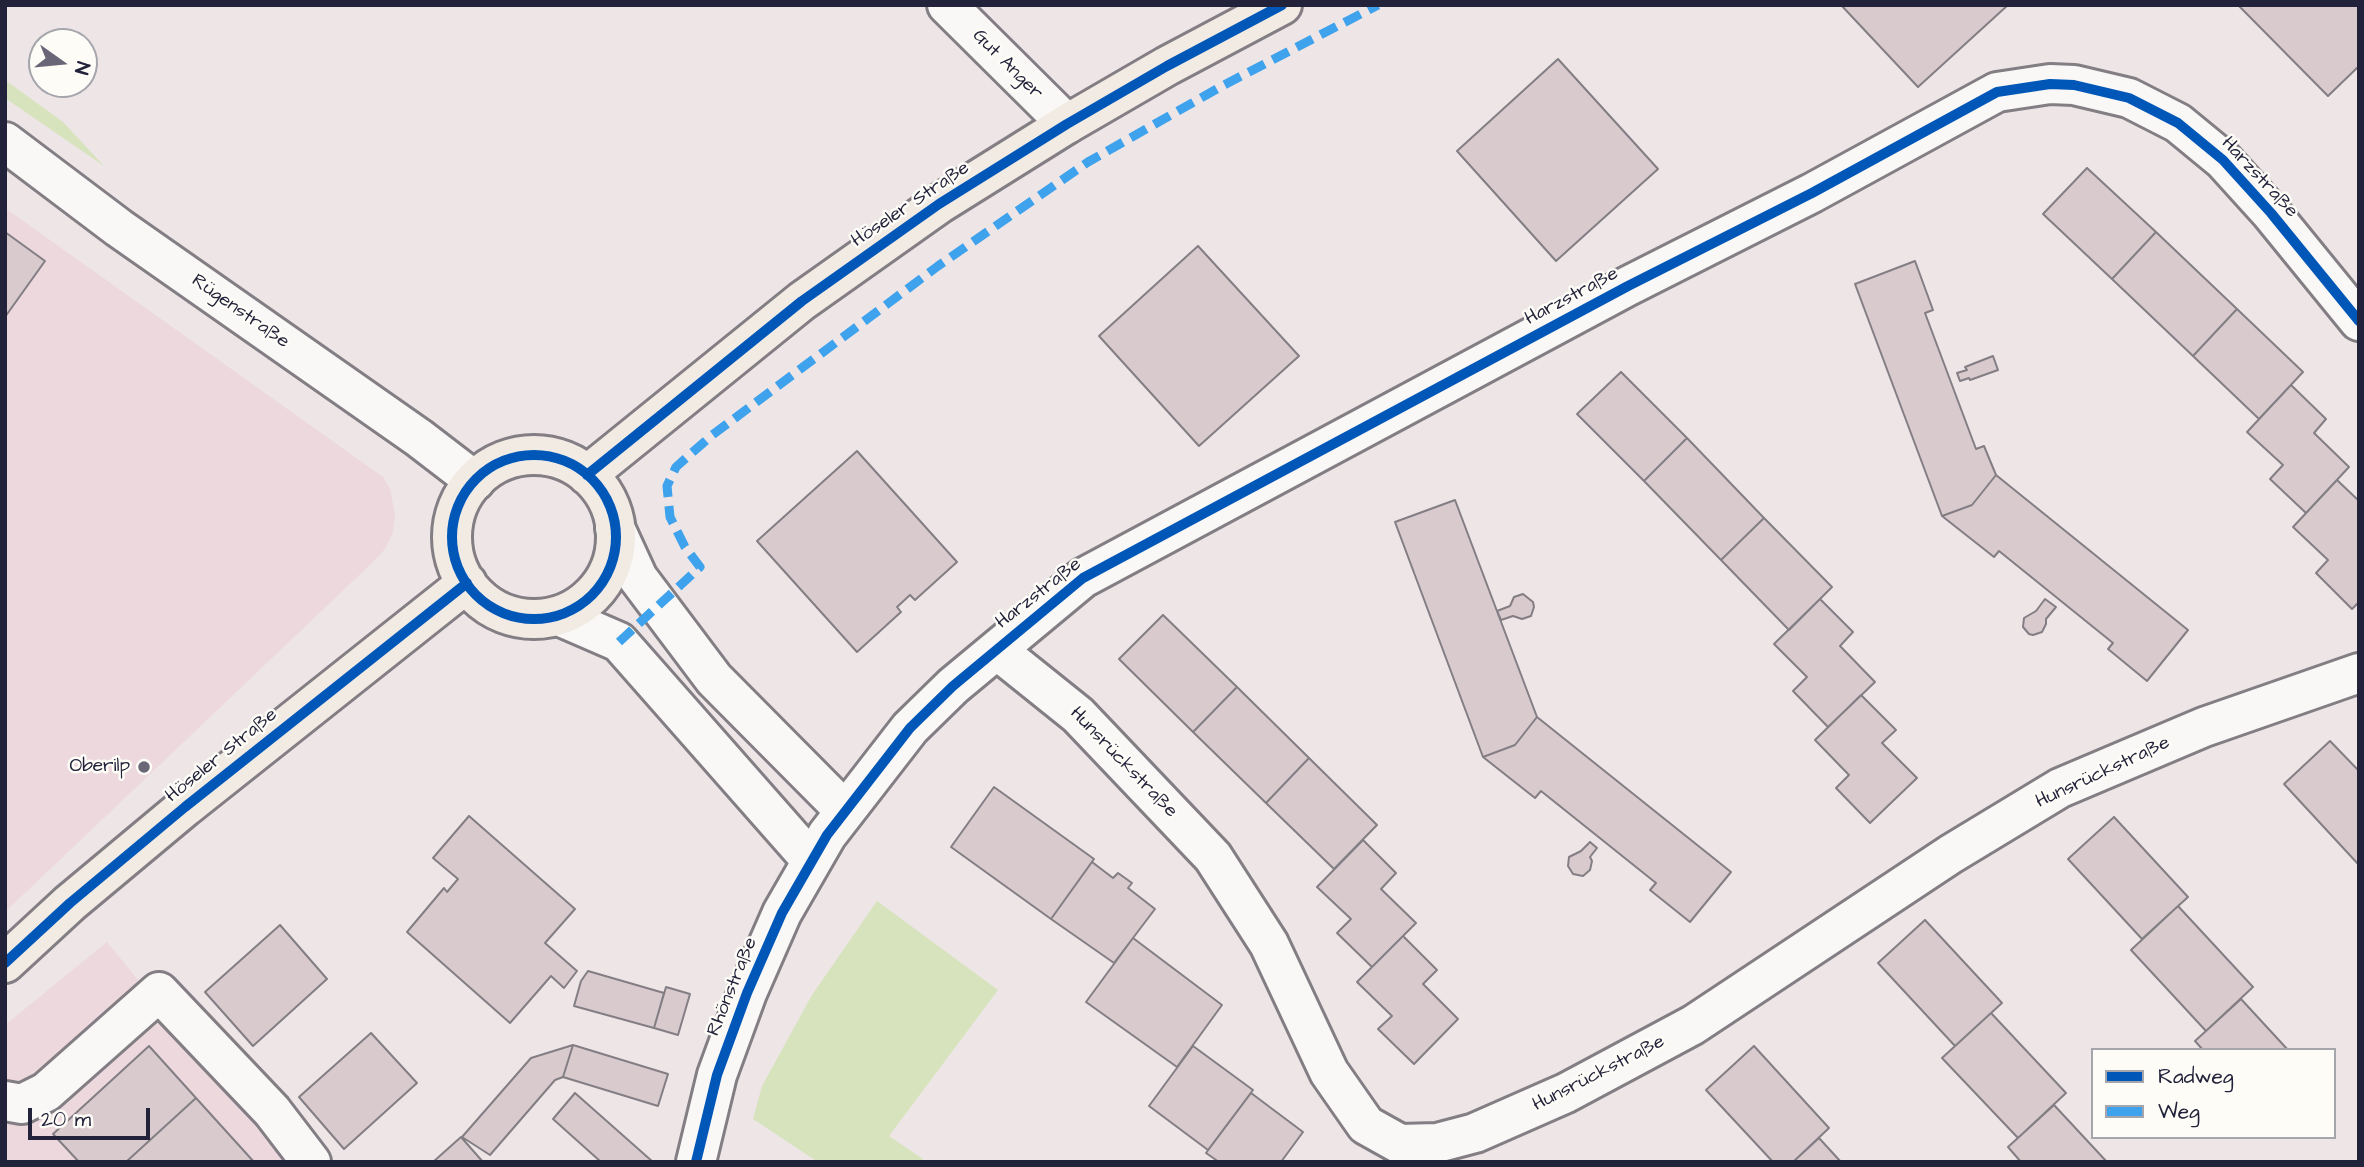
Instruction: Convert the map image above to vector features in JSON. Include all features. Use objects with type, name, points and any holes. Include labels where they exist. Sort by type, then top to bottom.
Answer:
[{"type":"main road","name":"Höseler Straße","points":[[587,475],[638,431],[802,301],[939,204],[1067,124],[1167,66],[1282,5]]},
{"type":"main road","points":[[534,456],[558,458],[587,475],[610,505],[615,528],[615,551],[608,573],[596,592],[579,606],[559,616],[536,620],[514,617],[493,609],[475,595],[461,576],[454,553],[452,529],[459,505],[475,481],[489,469],[511,458],[534,456]]},
{"type":"main road","name":"Höseler Straße","points":[[5,963],[70,903],[185,807],[467,583]]},
{"type":"street","name":"Gut Anger","points":[[947,5],[1067,124]]},
{"type":"street","name":"Harzstraße","points":[[828,835],[910,728],[953,686],[1083,578],[1628,286],[1812,193],[1997,92],[2050,84],[2074,85],[2129,98],[2178,123],[2223,160],[2263,204],[2359,321]]},
{"type":"street","name":"Rügenstraße","points":[[5,142],[119,228],[419,438],[475,481]]},
{"type":"street","points":[[615,528],[638,578],[828,835]]},
{"type":"street","points":[[559,616],[619,642],[828,835]]},
{"type":"street","name":"Hunsrückstraße","points":[[997,650],[1078,715],[1213,857],[1269,944],[1329,1072],[1366,1125],[1400,1144],[1437,1143],[1475,1133],[1566,1093],[1693,1025],[1951,854],[2060,788],[2204,727],[2359,673]]},
{"type":"street","name":"Rhönstraße","points":[[696,1162],[717,1075],[747,993],[782,913],[828,835]]},
{"type":"street","points":[[5,1101],[22,1104],[46,1092],[159,992],[272,1111],[311,1162]]},
{"type":"shaded area","points":[[5,208],[383,477],[390,489],[395,515],[393,532],[385,549],[373,562],[5,912]]},
{"type":"shaded area","points":[[107,942],[286,1162],[5,1162],[5,1025]]},
{"type":"green space","points":[[5,80],[63,122],[104,166],[5,98]]},
{"type":"green space","points":[[877,901],[998,990],[889,1136],[923,1159],[920,1162],[818,1162],[753,1119],[762,1086],[812,995]]},
{"type":"building","points":[[1841,5],[2008,5],[1918,87]]},
{"type":"building","points":[[2238,5],[2359,5],[2359,66],[2328,96]]},
{"type":"building","points":[[1558,59],[1658,169],[1556,261],[1457,151]]},
{"type":"building","points":[[2087,168],[2156,232],[2112,279],[2043,214]]},
{"type":"building","points":[[5,232],[45,261],[5,317]]},
{"type":"building","points":[[2156,232],[2237,309],[2193,356],[2112,279]]},
{"type":"building","points":[[1198,246],[1299,356],[1199,446],[1099,336]]},
{"type":"building","points":[[1915,261],[1933,310],[1925,313],[1976,449],[1984,446],[1996,475],[1972,505],[1942,516],[1855,284]]},
{"type":"building","points":[[2237,309],[2303,372],[2259,419],[2193,356]]},
{"type":"building","points":[[1993,356],[1998,370],[1960,381],[1957,373]]},
{"type":"building","points":[[1621,372],[1687,438],[1644,481],[1577,414]]},
{"type":"building","points":[[2291,385],[2326,419],[2314,433],[2349,467],[2306,513],[2270,479],[2283,465],[2247,432]]},
{"type":"building","points":[[1687,438],[1764,518],[1721,560],[1644,481]]},
{"type":"building","points":[[857,451],[957,562],[915,600],[910,595],[897,607],[901,612],[857,652],[757,541]]},
{"type":"building","points":[[1996,475],[2188,630],[2147,681],[2108,649],[2113,643],[1999,551],[1994,557],[1942,516],[1972,505]]},
{"type":"building","points":[[2337,480],[2359,501],[2359,602],[2352,609],[2316,573],[2328,560],[2293,527]]},
{"type":"building","points":[[1455,500],[1537,717],[1515,745],[1483,757],[1395,522]]},
{"type":"building","points":[[1764,518],[1832,587],[1789,630],[1721,560]]},
{"type":"building","points":[[1523,594],[1533,602],[1531,616],[1522,619],[1513,616],[1501,620],[1497,611],[1510,606],[1514,597]]},
{"type":"building","points":[[1820,599],[1853,632],[1840,646],[1875,682],[1828,727],[1793,691],[1807,677],[1774,644]]},
{"type":"building","points":[[2045,599],[2056,607],[2046,619],[2042,632],[2029,634],[2023,627],[2024,618],[2036,611]]},
{"type":"building","points":[[1163,615],[1237,687],[1193,732],[1119,659]]},
{"type":"building","points":[[1237,687],[1309,758],[1266,803],[1193,732]]},
{"type":"building","points":[[1861,695],[1896,730],[1882,743],[1917,778],[1870,823],[1836,788],[1849,775],[1815,740]]},
{"type":"building","points":[[1537,717],[1731,872],[1690,922],[1650,890],[1656,883],[1541,791],[1535,798],[1483,757],[1515,745]]},
{"type":"building","points":[[2330,741],[2359,771],[2358,864],[2284,784]]},
{"type":"building","points":[[1309,758],[1377,825],[1334,869],[1266,803]]},
{"type":"building","points":[[994,787],[1094,859],[1051,919],[951,847]]},
{"type":"building","points":[[469,816],[575,909],[545,943],[577,971],[564,988],[551,976],[510,1023],[407,932],[444,888],[447,892],[458,879],[433,858]]},
{"type":"building","points":[[2114,817],[2188,897],[2142,939],[2068,859]]},
{"type":"building","points":[[1363,840],[1396,873],[1381,889],[1416,923],[1372,967],[1337,933],[1351,919],[1317,887]]},
{"type":"building","points":[[1590,842],[1597,848],[1590,857],[1590,870],[1583,876],[1573,874],[1568,866],[1569,857]]},
{"type":"building","points":[[1092,862],[1113,878],[1118,873],[1132,883],[1128,888],[1155,909],[1114,963],[1051,919]]},
{"type":"building","points":[[2178,906],[2253,987],[2206,1031],[2131,950]]},
{"type":"building","points":[[1925,920],[2002,1003],[1955,1046],[1878,963]]},
{"type":"building","points":[[280,925],[327,979],[253,1046],[205,992]]},
{"type":"building","points":[[1403,936],[1437,970],[1423,984],[1458,1019],[1414,1064],[1378,1029],[1392,1016],[1357,982]]},
{"type":"building","points":[[1133,938],[1222,1005],[1177,1067],[1086,1002]]},
{"type":"building","points":[[588,971],[664,993],[654,1028],[574,1006],[581,981]]},
{"type":"building","points":[[666,987],[690,994],[678,1035],[654,1028]]},
{"type":"building","points":[[2241,999],[2286,1048],[2201,1048],[2195,1041]]},
{"type":"building","points":[[1991,1013],[2066,1093],[2018,1138],[1942,1058]]},
{"type":"building","points":[[371,1033],[417,1083],[344,1149],[299,1097]]},
{"type":"building","points":[[573,1045],[668,1074],[658,1106],[563,1077]]},
{"type":"building","points":[[573,1045],[563,1077],[555,1080],[490,1155],[462,1137],[531,1058]]},
{"type":"building","points":[[149,1046],[196,1098],[126,1162],[79,1162],[53,1134]]},
{"type":"building","points":[[1193,1046],[1253,1090],[1208,1150],[1149,1106]]},
{"type":"building","points":[[1754,1046],[1829,1128],[1793,1162],[1773,1162],[1706,1090]]},
{"type":"building","points":[[575,1093],[653,1162],[601,1162],[553,1119]]},
{"type":"building","points":[[1251,1093],[1303,1132],[1281,1162],[1219,1162],[1206,1153]]},
{"type":"building","points":[[196,1098],[254,1162],[126,1162]]},
{"type":"building","points":[[2054,1105],[2107,1162],[2021,1162],[2008,1147]]},
{"type":"building","points":[[461,1137],[483,1162],[433,1162]]},
{"type":"building","points":[[1819,1138],[1841,1162],[1793,1162]]},
{"type":"marked path","points":[[619,642],[700,567],[685,547],[670,517],[667,486],[676,467],[711,436],[938,266],[1088,162],[1222,86],[1378,5]]},
{"type":"cycle path","points":[[587,475],[802,301],[939,204],[1067,124],[1167,66],[1282,5]]},
{"type":"cycle path","points":[[696,1162],[717,1075],[747,993],[782,913],[827,835],[910,728],[953,686],[1083,578],[1628,286],[1812,193],[1997,92],[2050,84],[2074,85],[2129,98],[2178,123],[2223,160],[2271,213],[2359,321]]},
{"type":"cycle path","points":[[534,455],[565,462],[592,479],[609,506],[616,537],[609,568],[592,595],[565,612],[534,619],[503,612],[476,595],[459,568],[452,537],[459,506],[476,479],[503,462],[534,455]]},
{"type":"cycle path","points":[[5,963],[70,903],[185,807],[467,583]]},
{"type":"place","name":"Oberilp","points":[[144,767]]}]
